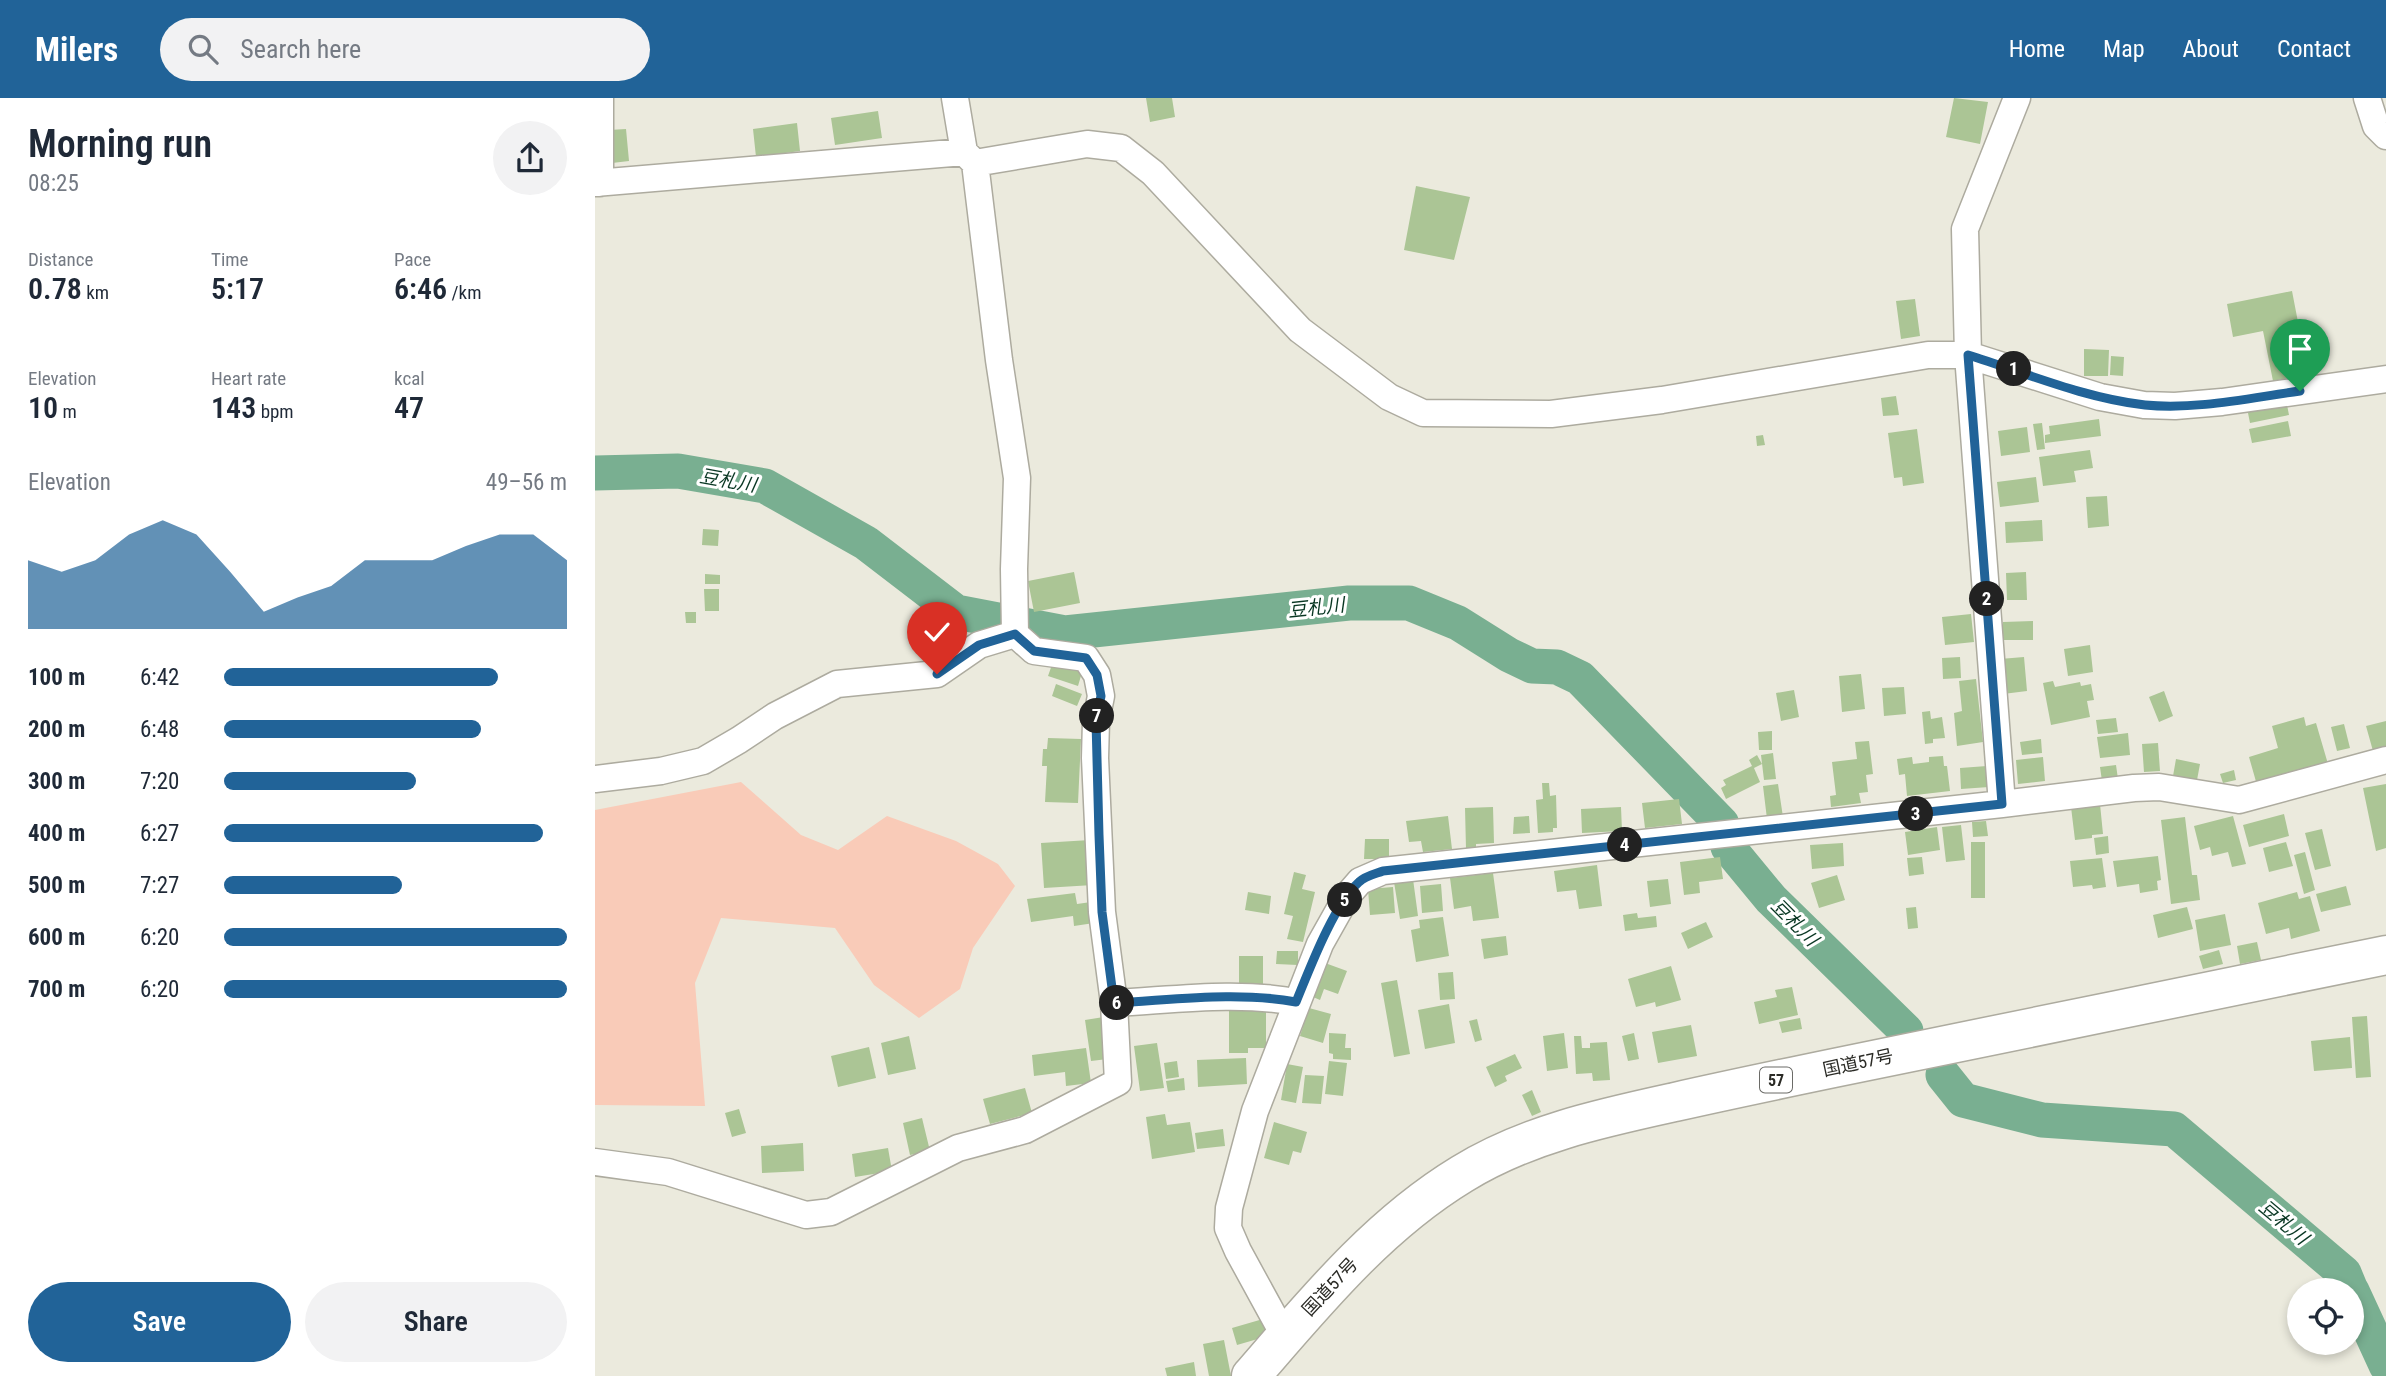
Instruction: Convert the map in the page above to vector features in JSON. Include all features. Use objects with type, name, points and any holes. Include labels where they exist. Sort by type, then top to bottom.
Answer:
[{"type":"highway","name":"国道57号","points":[[1251,1376],[1369,1245],[1433,1192],[1476,1166],[1538,1138],[1608,1116],[2386,955]]},
{"type":"street","points":[[600,98],[597,183],[970,158],[1087,144],[1121,148],[1153,173],[1300,330],[1389,397],[1423,414],[1551,414],[1662,400],[1928,355],[1968,355],[2100,397],[2144,405],[2175,406],[2223,402],[2386,379]]},
{"type":"street","points":[[595,1162],[668,1172],[806,1215],[831,1212],[958,1149],[1025,1130],[1118,1082],[1114,1003],[1102,912],[1095,758],[1096,721],[1101,696],[1097,675],[1086,658],[1034,651],[1015,634],[1017,478],[970,158],[955,98]]},
{"type":"street","points":[[2002,804],[1968,355],[1965,229],[2017,98]]},
{"type":"street","points":[[2367,98],[2376,126],[2386,136]]},
{"type":"street","points":[[595,779],[661,771],[703,761],[775,716],[837,684],[937,674],[979,645],[1015,634]]},
{"type":"street","points":[[1285,1337],[1228,1228],[1229,1208],[1255,1111],[1296,1002],[1320,944],[1347,896],[1360,881],[1383,871],[2147,787],[2239,800],[2386,760]]},
{"type":"street","points":[[1114,1003],[1225,997],[1273,998],[1296,1002]]},
{"type":"shaded area","points":[[741,782],[801,835],[838,850],[887,816],[956,841],[998,864],[1015,886],[973,948],[960,989],[919,1018],[874,985],[835,928],[721,918],[695,983],[705,1106],[595,1105],[595,810]]},
{"type":"building","points":[[1146,98],[1172,98],[1175,117],[1150,122]]},
{"type":"building","points":[[1954,98],[1988,102],[1980,144],[1946,137]]},
{"type":"building","points":[[878,111],[882,138],[835,145],[831,118]]},
{"type":"building","points":[[797,123],[800,151],[756,157],[753,129]]},
{"type":"building","points":[[626,129],[629,161],[612,163],[609,130]]},
{"type":"building","points":[[1416,186],[1470,197],[1454,260],[1404,250]]},
{"type":"building","points":[[2292,291],[2308,374],[2273,381],[2263,331],[2233,337],[2227,304]]},
{"type":"building","points":[[1915,299],[1920,336],[1901,339],[1896,301]]},
{"type":"building","points":[[2084,349],[2109,350],[2108,376],[2084,376]]},
{"type":"building","points":[[2111,356],[2124,357],[2123,376],[2110,375]]},
{"type":"building","points":[[1896,396],[1899,415],[1883,416],[1881,398]]},
{"type":"building","points":[[2286,400],[2289,415],[2250,423],[2247,408]]},
{"type":"building","points":[[2099,419],[2101,436],[2045,443],[2045,435],[2050,434],[2049,426]]},
{"type":"building","points":[[2288,421],[2291,436],[2252,443],[2249,429]]},
{"type":"building","points":[[2042,423],[2045,449],[2037,450],[2033,424]]},
{"type":"building","points":[[2027,427],[2030,452],[2001,456],[1998,431]]},
{"type":"building","points":[[1917,429],[1924,483],[1903,486],[1902,477],[1894,478],[1888,433]]},
{"type":"building","points":[[1763,435],[1765,445],[1757,446],[1756,436]]},
{"type":"building","points":[[2090,450],[2093,468],[2074,471],[2076,482],[2043,486],[2039,457]]},
{"type":"building","points":[[2036,477],[2039,502],[2000,507],[1997,482]]},
{"type":"building","points":[[2107,496],[2109,526],[2088,528],[2086,497]]},
{"type":"building","points":[[2042,520],[2043,541],[2006,543],[2005,522]]},
{"type":"building","points":[[703,529],[719,530],[718,546],[702,545]]},
{"type":"building","points":[[1074,572],[1080,603],[1034,612],[1028,581]]},
{"type":"building","points":[[2026,572],[2027,600],[2007,600],[2006,573]]},
{"type":"building","points":[[705,574],[720,575],[720,584],[705,584]]},
{"type":"building","points":[[704,589],[719,589],[719,611],[705,611]]},
{"type":"building","points":[[685,612],[696,612],[696,623],[686,623]]},
{"type":"building","points":[[1971,614],[1974,642],[1945,645],[1942,617]]},
{"type":"building","points":[[2033,621],[2033,640],[2003,640],[2003,622]]},
{"type":"building","points":[[2090,645],[2093,672],[2068,676],[2064,649]]},
{"type":"building","points":[[1960,657],[1961,678],[1943,679],[1942,658]]},
{"type":"building","points":[[2024,657],[2027,691],[2003,694],[2000,659]]},
{"type":"building","points":[[1054,659],[1083,669],[1078,686],[1048,676]]},
{"type":"building","points":[[1861,674],[1865,709],[1842,712],[1839,676]]},
{"type":"building","points":[[1976,679],[1983,742],[1957,746],[1954,713],[1962,711],[1959,681]]},
{"type":"building","points":[[2053,681],[2055,687],[2080,682],[2081,686],[2091,684],[2094,700],[2087,701],[2090,717],[2051,725],[2043,683]]},
{"type":"building","points":[[1056,684],[1082,694],[1077,706],[1052,696]]},
{"type":"building","points":[[1904,687],[1906,714],[1884,716],[1882,688]]},
{"type":"building","points":[[1794,690],[1799,717],[1781,721],[1776,693]]},
{"type":"building","points":[[2164,691],[2173,716],[2159,722],[2149,697]]},
{"type":"building","points":[[1930,711],[1931,719],[1942,717],[1945,738],[1933,739],[1933,743],[1925,744],[1922,712]]},
{"type":"building","points":[[2304,717],[2306,726],[2316,723],[2328,764],[2257,785],[2249,757],[2278,748],[2272,726]]},
{"type":"building","points":[[2116,718],[2118,732],[2098,734],[2096,720]]},
{"type":"building","points":[[2386,721],[2386,747],[2373,751],[2366,726]]},
{"type":"building","points":[[2344,724],[2350,748],[2337,751],[2331,727]]},
{"type":"building","points":[[1772,731],[1772,750],[1759,750],[1758,732]]},
{"type":"building","points":[[2128,733],[2130,755],[2100,758],[2097,737]]},
{"type":"building","points":[[1048,738],[1081,739],[1078,803],[1045,802],[1047,766],[1042,766],[1043,749],[1047,749]]},
{"type":"building","points":[[2041,739],[2042,753],[2022,755],[2020,742]]},
{"type":"building","points":[[1869,741],[1873,774],[1866,775],[1868,792],[1859,793],[1861,803],[1831,807],[1830,796],[1836,795],[1832,762],[1857,759],[1855,742]]},
{"type":"building","points":[[2158,743],[2160,771],[2144,772],[2142,744]]},
{"type":"building","points":[[1773,753],[1776,779],[1764,780],[1761,755]]},
{"type":"building","points":[[1757,755],[1762,764],[1754,768],[1760,782],[1726,799],[1721,788],[1726,785],[1723,780],[1752,766],[1749,760]]},
{"type":"building","points":[[1943,756],[1950,791],[1907,796],[1905,774],[1899,775],[1897,759],[1912,757],[1913,764],[1929,762],[1929,757]]},
{"type":"building","points":[[2043,757],[2045,781],[2018,784],[2016,760]]},
{"type":"building","points":[[2176,759],[2200,764],[2197,780],[2173,776]]},
{"type":"building","points":[[2116,765],[2118,779],[2102,781],[2100,767]]},
{"type":"building","points":[[1987,766],[1989,787],[1961,789],[1960,768]]},
{"type":"building","points":[[2234,770],[2236,780],[2223,783],[2220,774]]},
{"type":"building","points":[[1542,783],[1549,783],[1550,796],[1556,795],[1557,828],[1553,828],[1553,832],[1538,833],[1536,800],[1543,799]]},
{"type":"building","points":[[1778,784],[1783,817],[1767,819],[1763,786]]},
{"type":"building","points":[[2386,784],[2386,848],[2376,851],[2363,788]]},
{"type":"building","points":[[1679,799],[1682,824],[1645,828],[1642,803]]},
{"type":"building","points":[[2100,804],[2103,834],[2075,840],[2071,807]]},
{"type":"building","points":[[1493,807],[1494,843],[1476,844],[1476,848],[1466,849],[1465,808]]},
{"type":"building","points":[[1621,807],[1622,831],[1582,833],[1581,809]]},
{"type":"building","points":[[2284,814],[2289,836],[2249,847],[2243,825]]},
{"type":"building","points":[[1448,816],[1452,849],[1423,852],[1421,841],[1409,842],[1406,821]]},
{"type":"building","points":[[1529,816],[1530,833],[1513,834],[1514,817]]},
{"type":"building","points":[[2233,816],[2246,864],[2232,867],[2228,852],[2212,856],[2210,847],[2200,850],[2194,826]]},
{"type":"building","points":[[2185,817],[2192,875],[2197,875],[2200,900],[2171,904],[2161,820]]},
{"type":"building","points":[[1986,821],[1988,836],[1973,837],[1972,822]]},
{"type":"building","points":[[1961,825],[1965,860],[1946,862],[1942,827]]},
{"type":"building","points":[[1937,827],[1940,850],[1908,855],[1905,832]]},
{"type":"building","points":[[2322,829],[2331,866],[2315,870],[2305,833]]},
{"type":"building","points":[[2108,836],[2109,853],[2096,855],[2094,838]]},
{"type":"building","points":[[1365,839],[1389,839],[1389,859],[1364,859]]},
{"type":"building","points":[[1090,840],[1093,885],[1044,888],[1041,843]]},
{"type":"building","points":[[1971,842],[1985,842],[1985,898],[1971,898]]},
{"type":"building","points":[[2286,842],[2293,866],[2269,872],[2263,848]]},
{"type":"building","points":[[1843,843],[1844,866],[1812,869],[1810,845]]},
{"type":"building","points":[[2305,852],[2315,890],[2304,894],[2294,855]]},
{"type":"building","points":[[2158,856],[2161,880],[2157,881],[2158,890],[2140,893],[2139,884],[2117,887],[2113,861]]},
{"type":"building","points":[[1720,857],[1723,879],[1699,882],[1700,893],[1684,895],[1680,862]]},
{"type":"building","points":[[1922,857],[1924,874],[1909,876],[1907,858]]},
{"type":"building","points":[[2102,858],[2106,887],[2073,887],[2070,861]]},
{"type":"building","points":[[1597,865],[1602,906],[1579,909],[1576,890],[1557,892],[1554,871]]},
{"type":"building","points":[[1294,872],[1306,875],[1302,889],[1315,892],[1303,942],[1287,939],[1293,916],[1284,914]]},
{"type":"building","points":[[1493,873],[1499,918],[1473,921],[1471,906],[1454,909],[1450,878]]},
{"type":"building","points":[[1837,875],[1845,900],[1819,908],[1811,883]]},
{"type":"building","points":[[1413,879],[1418,916],[1400,919],[1394,882]]},
{"type":"building","points":[[1668,879],[1671,904],[1650,907],[1647,881]]},
{"type":"building","points":[[1441,884],[1443,911],[1422,913],[1420,886]]},
{"type":"building","points":[[2346,886],[2351,905],[2321,912],[2316,894]]},
{"type":"building","points":[[1393,887],[1395,913],[1370,915],[1368,889]]},
{"type":"building","points":[[1248,892],[1271,896],[1269,914],[1245,910]]},
{"type":"building","points":[[2297,892],[2299,899],[2310,896],[2320,931],[2291,939],[2289,928],[2266,934],[2258,903]]},
{"type":"building","points":[[1075,893],[1077,904],[1091,902],[1094,923],[1074,926],[1073,916],[1031,922],[1027,899]]},
{"type":"building","points":[[1916,907],[1918,928],[1908,929],[1906,908]]},
{"type":"building","points":[[2187,907],[2193,929],[2158,938],[2153,915]]},
{"type":"building","points":[[1637,913],[1638,918],[1656,916],[1657,927],[1625,931],[1623,915]]},
{"type":"building","points":[[2225,914],[2231,945],[2200,951],[2195,920]]},
{"type":"building","points":[[1443,917],[1449,956],[1416,962],[1411,930],[1420,928],[1419,920]]},
{"type":"building","points":[[1706,922],[1713,937],[1688,949],[1681,933]]},
{"type":"building","points":[[1506,936],[1508,955],[1484,959],[1481,939]]},
{"type":"building","points":[[2257,942],[2261,960],[2240,964],[2237,946]]},
{"type":"building","points":[[2219,950],[2223,964],[2203,969],[2199,956]]},
{"type":"building","points":[[1277,951],[1298,951],[1298,965],[1276,964]]},
{"type":"building","points":[[1239,956],[1263,956],[1263,985],[1239,985]]},
{"type":"building","points":[[1325,963],[1347,971],[1338,994],[1324,989],[1320,1000],[1313,997]]},
{"type":"building","points":[[1671,966],[1681,1000],[1656,1007],[1655,1002],[1636,1007],[1628,979]]},
{"type":"building","points":[[1453,972],[1455,999],[1440,1000],[1438,973]]},
{"type":"building","points":[[1397,980],[1410,1054],[1394,1057],[1381,983]]},
{"type":"building","points":[[1792,987],[1798,1015],[1759,1024],[1754,1002],[1777,997],[1775,990]]},
{"type":"building","points":[[1449,1004],[1455,1043],[1425,1049],[1418,1010]]},
{"type":"building","points":[[1309,1008],[1331,1014],[1323,1043],[1300,1036]]},
{"type":"building","points":[[1229,1009],[1266,1009],[1266,1048],[1248,1048],[1248,1053],[1229,1053]]},
{"type":"building","points":[[1110,1016],[1116,1058],[1091,1061],[1085,1020]]},
{"type":"building","points":[[2367,1016],[2371,1077],[2356,1078],[2352,1017]]},
{"type":"building","points":[[1800,1018],[1802,1029],[1782,1033],[1779,1022]]},
{"type":"building","points":[[1477,1019],[1482,1040],[1475,1042],[1469,1021]]},
{"type":"building","points":[[1691,1025],[1697,1056],[1658,1063],[1652,1032]]},
{"type":"building","points":[[1329,1033],[1346,1034],[1345,1048],[1351,1048],[1351,1060],[1333,1059],[1333,1054],[1329,1053]]},
{"type":"building","points":[[1564,1033],[1568,1068],[1547,1071],[1543,1036]]},
{"type":"building","points":[[1634,1033],[1639,1059],[1628,1061],[1622,1036]]},
{"type":"building","points":[[909,1036],[916,1069],[888,1075],[881,1043]]},
{"type":"building","points":[[1574,1036],[1581,1036],[1582,1048],[1590,1048],[1590,1043],[1607,1042],[1610,1080],[1593,1081],[1592,1073],[1576,1074]]},
{"type":"building","points":[[2350,1037],[2352,1068],[2314,1071],[2311,1041]]},
{"type":"building","points":[[1157,1043],[1164,1088],[1140,1091],[1134,1046]]},
{"type":"building","points":[[869,1047],[876,1078],[838,1087],[831,1056]]},
{"type":"building","points":[[1086,1048],[1091,1083],[1066,1086],[1065,1072],[1034,1076],[1032,1055]]},
{"type":"building","points":[[1515,1054],[1522,1068],[1505,1076],[1507,1081],[1495,1087],[1486,1067]]},
{"type":"building","points":[[1246,1058],[1247,1084],[1198,1087],[1197,1060]]},
{"type":"building","points":[[1177,1061],[1179,1077],[1166,1079],[1164,1063]]},
{"type":"building","points":[[1329,1061],[1347,1063],[1343,1096],[1325,1094]]},
{"type":"building","points":[[1287,1064],[1303,1067],[1296,1103],[1281,1100]]},
{"type":"building","points":[[1305,1075],[1324,1076],[1321,1104],[1302,1103]]},
{"type":"building","points":[[1184,1078],[1185,1090],[1168,1092],[1166,1081]]},
{"type":"building","points":[[1025,1088],[1032,1113],[990,1124],[983,1099]]},
{"type":"building","points":[[1532,1090],[1541,1112],[1532,1116],[1522,1095]]},
{"type":"building","points":[[739,1109],[746,1133],[732,1137],[725,1113]]},
{"type":"building","points":[[1165,1114],[1167,1125],[1190,1122],[1195,1152],[1152,1159],[1146,1117]]},
{"type":"building","points":[[922,1118],[930,1151],[910,1155],[903,1123]]},
{"type":"building","points":[[1274,1122],[1307,1132],[1301,1153],[1293,1151],[1289,1165],[1264,1158]]},
{"type":"building","points":[[1223,1129],[1225,1146],[1197,1149],[1195,1133]]},
{"type":"building","points":[[803,1143],[804,1171],[762,1173],[761,1146]]},
{"type":"building","points":[[888,1148],[892,1171],[855,1177],[852,1154]]},
{"type":"building","points":[[1263,1319],[1268,1336],[1237,1345],[1232,1328]]},
{"type":"building","points":[[1224,1340],[1231,1376],[1209,1376],[1203,1344]]},
{"type":"building","points":[[1194,1362],[1196,1376],[1167,1376],[1165,1368]]},
{"type":"waterway","name":"豆札川","points":[[595,473],[678,471],[765,486],[866,543],[956,612],[1065,633],[1349,603],[1409,603],[1458,623],[1532,666],[1557,667],[1580,678],[1722,824],[1728,847],[1771,899],[1906,1031]]},
{"type":"waterway","name":"豆札川","points":[[1943,1075],[1963,1100],[2042,1120],[2174,1129],[2344,1273],[2346,1278]]},
{"type":"waterway","name":"豆札川","points":[[2364,1317],[2386,1365]]},
{"type":"route","points":[[937,674],[979,645],[1015,634],[1034,651],[1086,658],[1097,675],[1101,696],[1096,721],[1095,758],[1102,912],[1114,1003],[1225,997],[1273,998],[1296,1002],[1320,944],[1347,896],[1360,881],[1383,871],[2002,804],[1968,355],[2100,397],[2144,405],[2175,406],[2223,402],[2300,391]]}]
